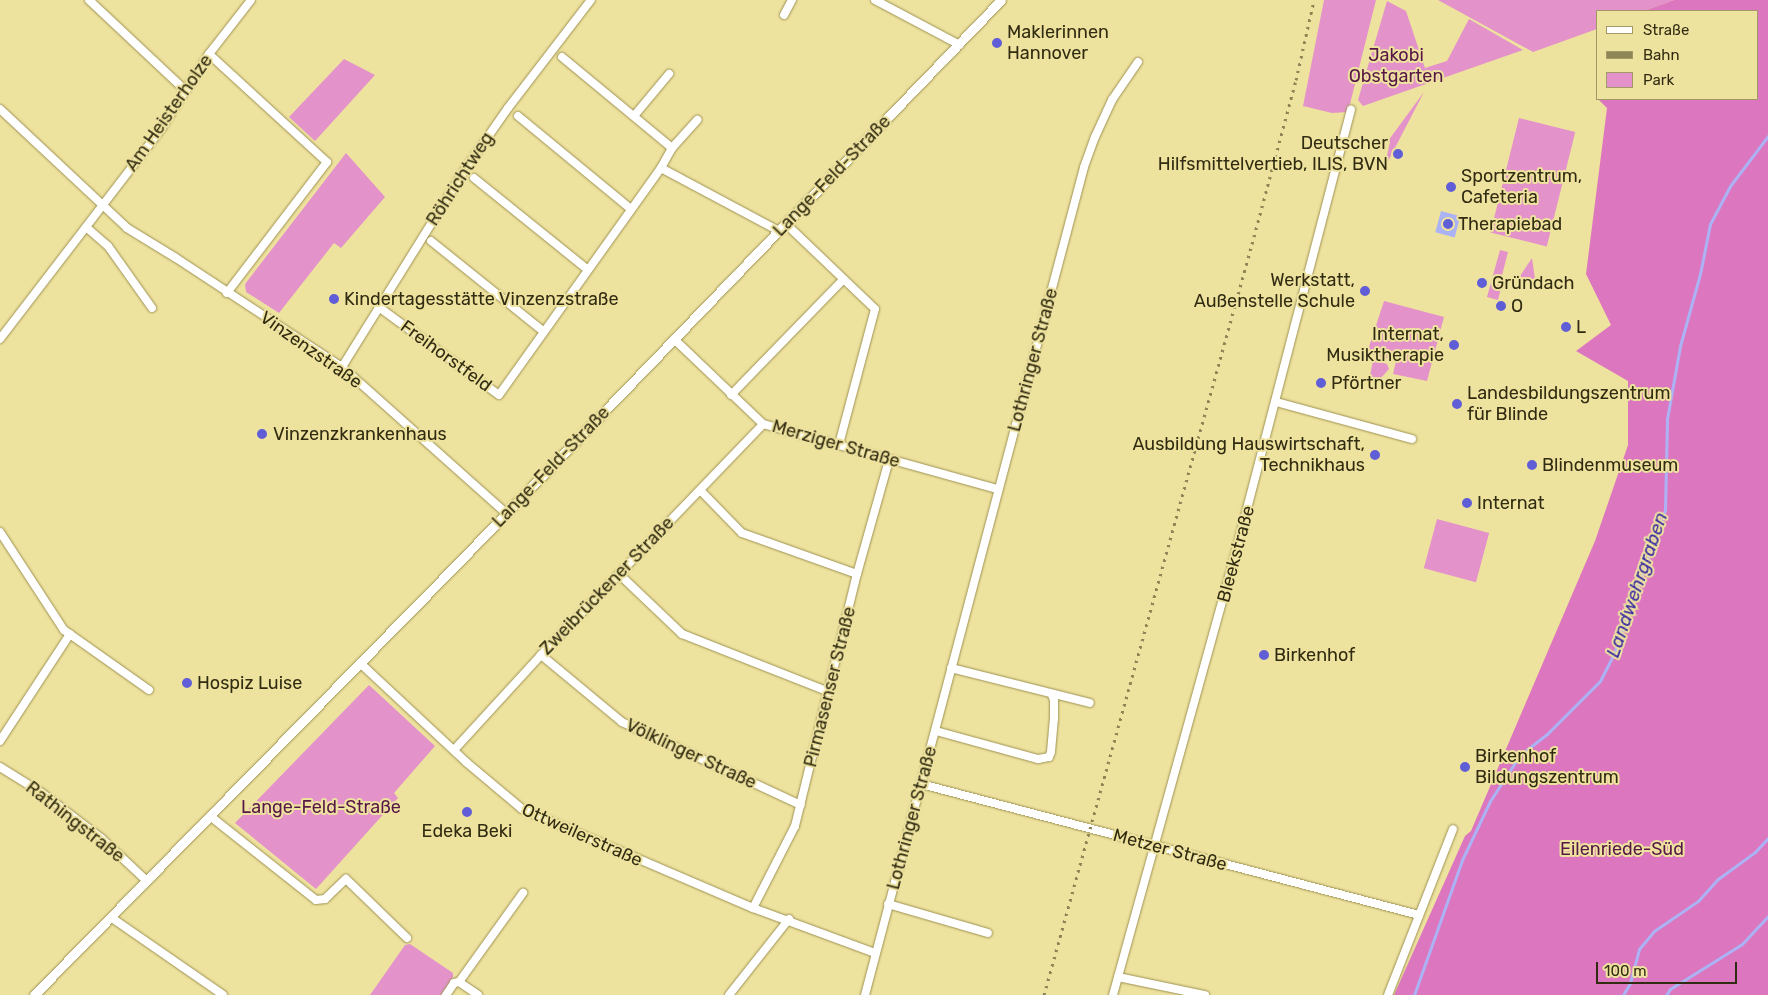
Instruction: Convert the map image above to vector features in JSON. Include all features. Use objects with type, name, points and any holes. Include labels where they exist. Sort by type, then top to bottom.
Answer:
[{"type":"street","points":[[89,0],[186,91]]},
{"type":"street","name":"Röhrichtweg","points":[[342,367],[464,171],[508,108],[591,0]]},
{"type":"street","points":[[784,15],[792,0]]},
{"type":"street","points":[[875,0],[960,45]]},
{"type":"street","name":"Lange-Feld-Straße","points":[[34,995],[112,918],[506,513],[960,45],[1001,0]]},
{"type":"street","name":"Am Heisterholze","points":[[0,339],[161,129],[210,54],[248,1]]},
{"type":"street","points":[[210,54],[327,162],[227,293]]},
{"type":"street","points":[[562,56],[672,148]]},
{"type":"street","name":"Lothringer Straße","points":[[865,995],[1084,166],[1112,100],[1138,62]]},
{"type":"street","points":[[634,116],[669,74]]},
{"type":"street","name":"Vinzenzstraße","points":[[0,110],[126,228],[176,258],[342,367],[506,513]]},
{"type":"street","name":"Bleekstraße","points":[[1113,995],[1276,402],[1351,110]]},
{"type":"street","points":[[518,116],[631,209]]},
{"type":"street","name":"Freihorstfeld","points":[[380,308],[499,394],[661,168],[672,148],[697,120]]},
{"type":"street","points":[[661,168],[779,231]]},
{"type":"street","points":[[474,178],[588,270]]},
{"type":"street","points":[[786,224],[875,309],[838,444]]},
{"type":"street","points":[[86,227],[108,246],[152,308]]},
{"type":"street","points":[[431,241],[544,332]]},
{"type":"street","points":[[731,395],[843,280]]},
{"type":"street","name":"Merziger Straße","points":[[674,339],[763,424],[998,489]]},
{"type":"street","points":[[1276,402],[1412,439]]},
{"type":"street","name":"Zweibrückener Straße","points":[[454,750],[541,655],[763,424]]},
{"type":"street","name":"Pirmasenser Straße","points":[[753,908],[796,826],[857,574],[890,460]]},
{"type":"street","points":[[700,490],[742,533],[857,574]]},
{"type":"street","points":[[0,532],[64,630],[149,690]]},
{"type":"street","points":[[619,574],[682,634],[829,692]]},
{"type":"street","points":[[0,741],[70,634]]},
{"type":"street","name":"Völklinger Straße","points":[[541,655],[622,722],[801,805]]},
{"type":"street","name":"Ottweilerstraße","points":[[360,663],[454,750],[522,809],[753,908],[789,919],[875,953]]},
{"type":"street","points":[[951,668],[1052,695],[1090,703]]},
{"type":"street","name":"Lothringer Straße","points":[[936,731],[1038,759],[1049,757],[1054,719],[1054,700],[1052,695]]},
{"type":"street","name":"Rathingstraße","points":[[0,767],[42,793],[101,838],[147,881]]},
{"type":"street","name":"Metzer Straße","points":[[921,784],[1419,915]]},
{"type":"street","points":[[210,816],[316,900],[325,899],[346,879],[406,938]]},
{"type":"street","points":[[1388,995],[1453,828]]},
{"type":"street","points":[[446,995],[454,983],[459,982],[523,893]]},
{"type":"street","name":"Lothringer Straße","points":[[888,904],[988,933]]},
{"type":"street","points":[[112,918],[223,995]]},
{"type":"street","points":[[729,995],[789,919]]},
{"type":"street","points":[[1118,977],[1205,995]]},
{"type":"street","points":[[459,982],[478,995]]},
{"type":"green space","points":[[1324,0],[1376,0],[1348,112],[1332,113],[1303,106]]},
{"type":"green space","points":[[1438,0],[1674,0],[1647,10],[1596,10],[1596,29],[1533,52]]},
{"type":"green space","name":"Eilenriede-Süd","points":[[1674,0],[1768,0],[1768,995],[1394,995],[1465,836],[1471,831],[1595,541],[1628,445],[1628,381],[1576,351],[1611,325],[1586,274],[1607,108],[1599,100],[1758,100],[1758,10],[1647,10]]},
{"type":"green space","name":"Jakobi Obstgarten","points":[[1387,1],[1406,11],[1425,68],[1447,61],[1469,19],[1523,50],[1363,106],[1358,100]]},
{"type":"green space","points":[[344,59],[375,75],[315,141],[289,117]]},
{"type":"green space","points":[[1424,92],[1384,169],[1390,142],[1388,141]]},
{"type":"green space","points":[[1519,118],[1575,132],[1547,247],[1490,232]]},
{"type":"green space","points":[[346,153],[385,197],[341,248],[334,243],[279,313],[246,292],[245,284]]},
{"type":"green space","points":[[1500,250],[1508,252],[1499,287],[1501,288],[1498,300],[1487,297]]},
{"type":"green space","points":[[1532,258],[1535,279],[1525,279],[1520,276]]},
{"type":"green space","points":[[1384,301],[1444,317],[1427,381],[1393,374],[1396,361],[1367,353]]},
{"type":"green space","points":[[1373,360],[1387,364],[1389,369],[1380,379],[1370,376]]},
{"type":"green space","points":[[1437,519],[1489,533],[1476,582],[1424,568]]},
{"type":"green space","name":"Lange-Feld-Straße","points":[[369,685],[435,746],[394,793],[398,798],[316,889],[235,823]]},
{"type":"green space","points":[[410,944],[453,973],[453,977],[441,995],[370,995],[405,945]]},
{"type":"water","name":"Therapiebad","points":[[1441,211],[1460,216],[1455,237],[1435,232]]},
{"type":"waterway","name":"Landwehrgraben","points":[[1414,995],[1462,860],[1490,801],[1520,755],[1547,734],[1600,681],[1613,656],[1665,510],[1667,419],[1680,346],[1700,274],[1710,224],[1730,186],[1768,136]]},
{"type":"waterway","points":[[1623,995],[1630,983],[1639,949],[1654,931],[1698,901],[1718,879],[1755,852],[1768,838]]},
{"type":"waterway","points":[[1666,995],[1670,989],[1742,944],[1768,916]]},
{"type":"railway","points":[[1044,995],[1252,244],[1296,80],[1314,0]]},
{"type":"place","name":"Maklerinnen Hannover","points":[[997,43]]},
{"type":"place","name":"Deutscher Hilfsmittelvertieb, ILIS, BVN","points":[[1398,154]]},
{"type":"place","name":"Sportzentrum, Cafeteria","points":[[1451,187]]},
{"type":"place","name":"Therapiebad","points":[[1448,224]]},
{"type":"place","name":"Gründach","points":[[1482,283]]},
{"type":"place","name":"Werkstatt, Außenstelle Schule","points":[[1365,291]]},
{"type":"place","name":"Kindertagesstätte Vinzenzstraße","points":[[334,299]]},
{"type":"place","name":"O","points":[[1501,306]]},
{"type":"place","name":"L","points":[[1566,327]]},
{"type":"place","name":"Internat, Musiktherapie","points":[[1454,345]]},
{"type":"place","name":"Pförtner","points":[[1321,383]]},
{"type":"place","name":"Landesbildungszentrum für Blinde","points":[[1457,404]]},
{"type":"place","name":"Vinzenzkrankenhaus","points":[[262,434]]},
{"type":"place","name":"Ausbildung Hauswirtschaft, Technikhaus","points":[[1375,455]]},
{"type":"place","name":"Blindenmuseum","points":[[1532,465]]},
{"type":"place","name":"Internat","points":[[1467,503]]},
{"type":"place","name":"Birkenhof","points":[[1264,655]]},
{"type":"place","name":"Hospiz Luise","points":[[187,683]]},
{"type":"place","name":"Birkenhof Bildungszentrum","points":[[1465,767]]},
{"type":"place","name":"Edeka Beki","points":[[467,812]]}]
